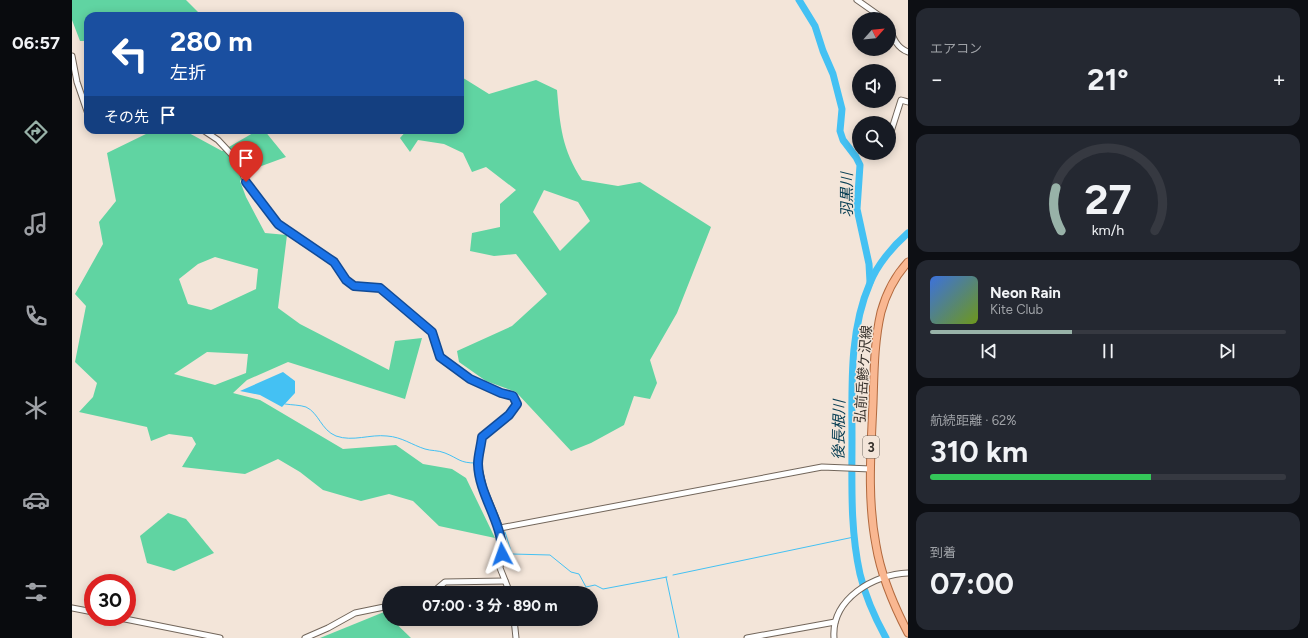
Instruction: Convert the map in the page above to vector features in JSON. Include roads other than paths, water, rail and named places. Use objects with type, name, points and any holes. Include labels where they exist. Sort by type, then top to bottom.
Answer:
[{"type":"main road","name":"弘前岳鰺ケ沢線","points":[[908,262],[898,274],[887,296],[878,331],[870,468],[872,515],[876,546],[884,578],[896,611],[908,633]]},
{"type":"street","points":[[857,0],[874,12]]},
{"type":"street","points":[[896,43],[903,50],[908,52]]},
{"type":"street","points":[[72,56],[77,82],[84,102]]},
{"type":"street","points":[[896,116],[901,100],[908,102]]},
{"type":"street","points":[[209,134],[218,140],[233,156],[240,166],[246,182],[278,224],[334,262],[346,280],[354,286],[380,288],[432,332],[440,357],[470,379],[513,396],[517,404],[509,415],[482,437],[478,464],[484,489],[500,528],[502,544],[500,568],[507,586]]},
{"type":"street","points":[[500,528],[822,468],[870,468]]},
{"type":"street","points":[[834,638],[836,622],[849,596],[855,591],[894,574],[908,573]]},
{"type":"street","points":[[440,586],[445,582],[505,581]]},
{"type":"street","points":[[305,638],[328,628],[355,613],[382,607]]},
{"type":"street","points":[[72,608],[84,610]]},
{"type":"street","points":[[136,621],[220,638]]},
{"type":"street","points":[[747,638],[836,622]]},
{"type":"street","points":[[515,626],[516,638]]},
{"type":"water","points":[[283,372],[295,381],[295,393],[282,407],[260,395],[240,391]]},
{"type":"waterway","name":"羽黒川","points":[[799,0],[815,26],[823,51],[833,74],[842,109],[840,131],[843,140],[860,165],[857,209],[869,264],[870,282]]},
{"type":"waterway","name":"後長根川","points":[[886,638],[874,614],[865,590],[857,557],[853,523],[852,489],[853,359],[858,320],[863,301],[873,276],[886,256],[908,233]]},
{"type":"waterway","points":[[285,404],[306,407],[314,413],[327,430],[342,438],[381,436],[392,437],[402,439],[425,449],[442,452],[463,461],[476,463]]},
{"type":"waterway","points":[[482,463],[482,472]]},
{"type":"waterway","points":[[491,500],[501,524]]},
{"type":"waterway","points":[[505,532],[512,554],[550,555],[571,572],[579,574],[586,587],[595,585],[603,589],[667,577]]},
{"type":"waterway","points":[[673,575],[854,537]]},
{"type":"waterway","points":[[666,577],[679,638]]}]
